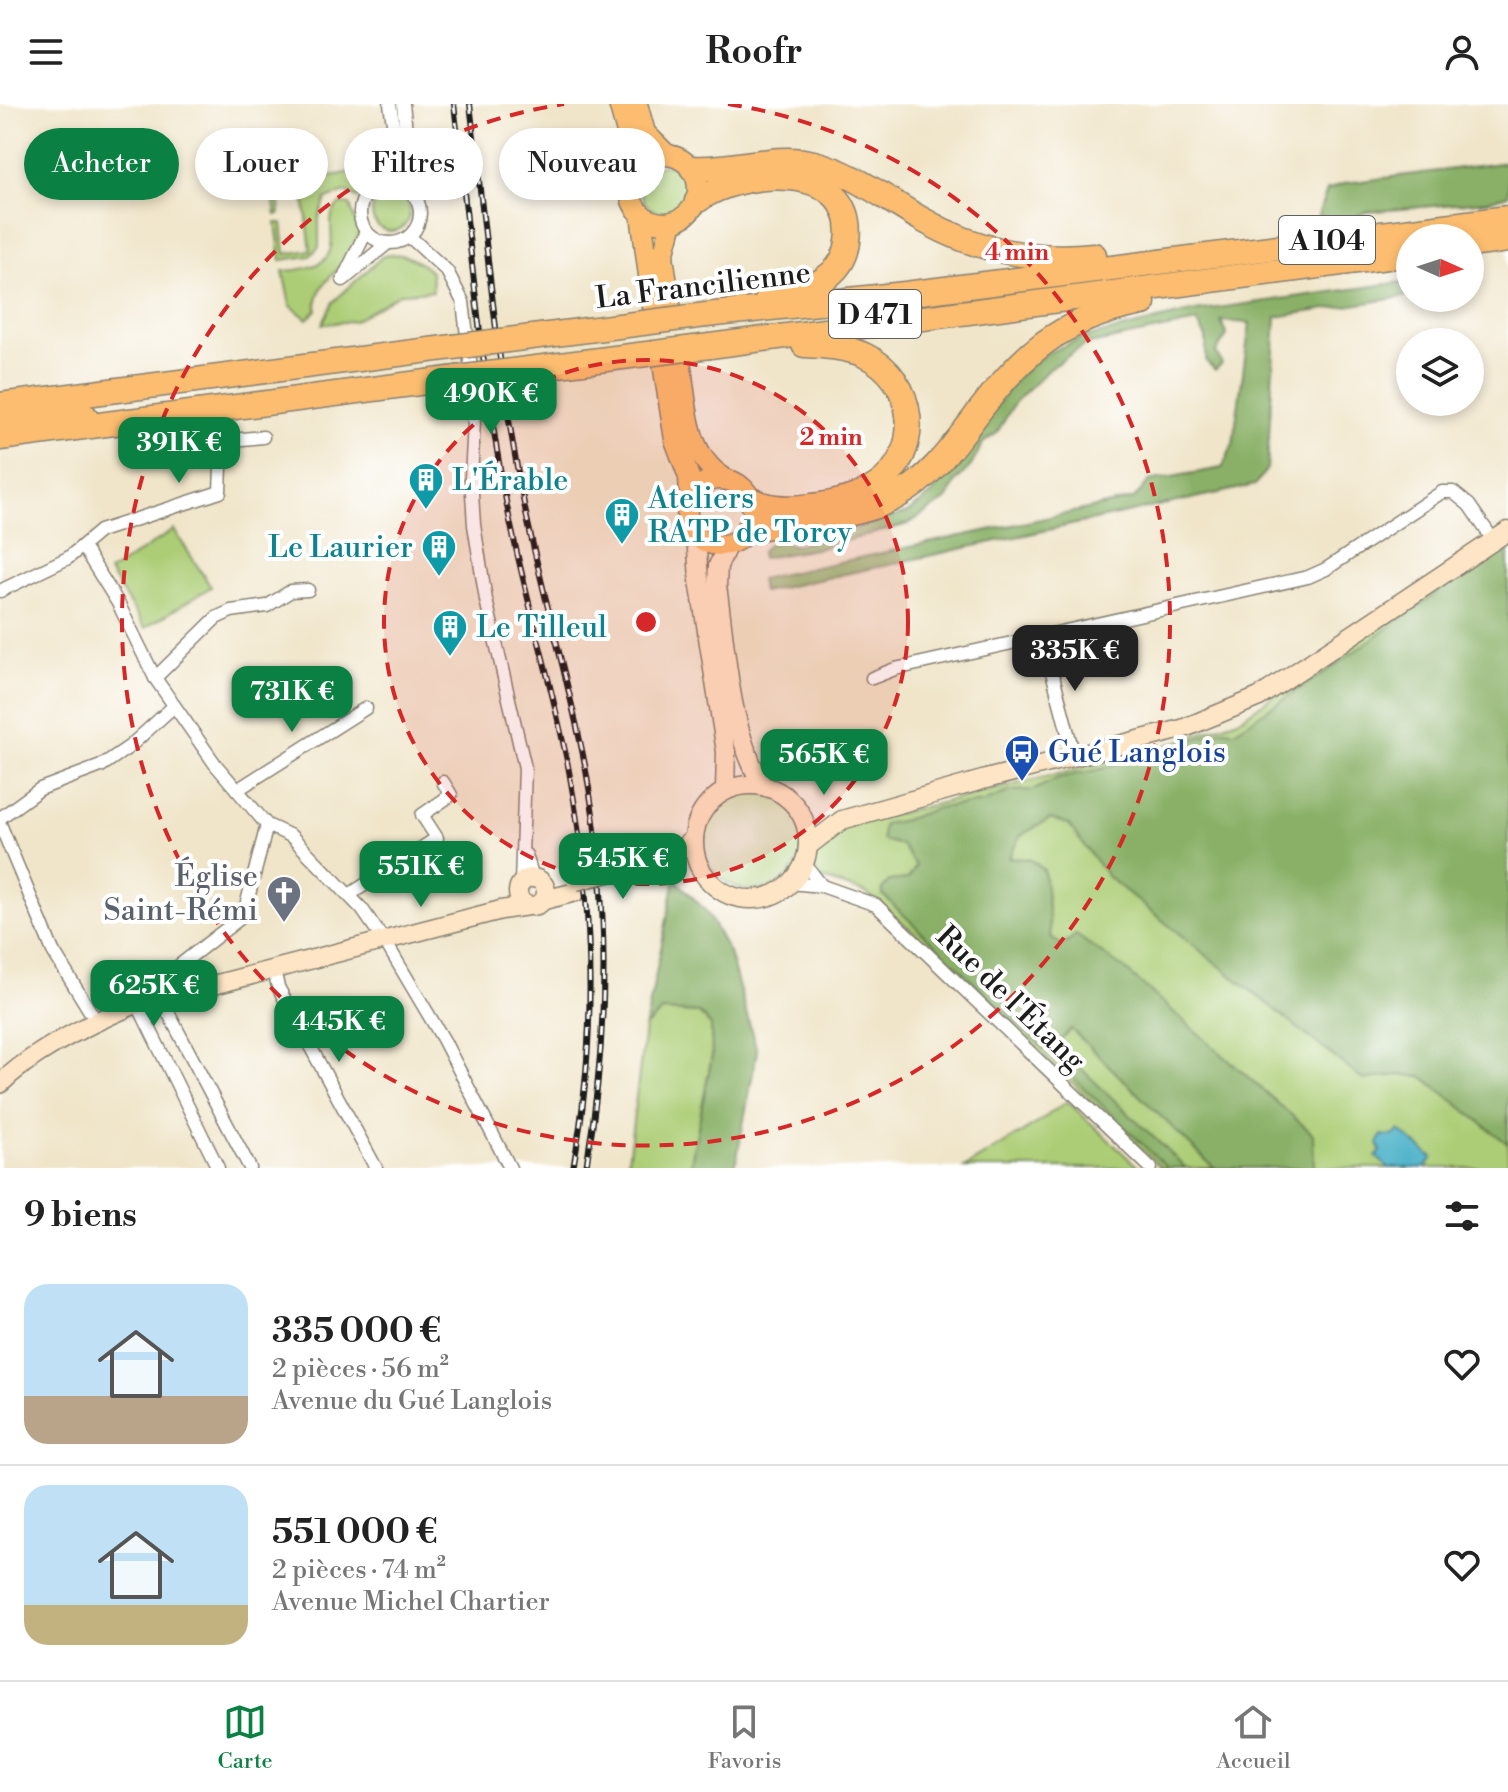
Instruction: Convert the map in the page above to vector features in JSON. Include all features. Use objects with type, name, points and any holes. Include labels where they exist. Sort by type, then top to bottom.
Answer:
[{"type":"highway","points":[[692,168],[782,160],[812,163],[845,174],[924,221],[979,246],[1025,256],[1118,253],[1147,263]]},
{"type":"highway","points":[[697,201],[719,186],[733,182],[771,177],[803,179],[835,197],[847,219],[849,233],[842,261],[819,282],[708,332]]},
{"type":"highway","name":"La Francilienne","points":[[0,438],[455,364],[708,332],[1147,263],[1508,218]]},
{"type":"highway","points":[[1484,243],[1508,240]]},
{"type":"highway","name":"La Francilienne","points":[[708,332],[774,338],[1396,256]]},
{"type":"highway","points":[[738,538],[858,512],[901,494],[936,466],[1015,365],[1063,327],[1121,307],[1234,286],[1253,274]]},
{"type":"highway","points":[[751,500],[766,506],[809,507],[864,493],[895,468],[910,428],[901,390],[876,362],[841,348],[791,344],[774,338]]},
{"type":"highway","name":"La Francilienne","points":[[0,405],[455,364]]},
{"type":"main road","points":[[619,104],[626,128]]},
{"type":"main road","points":[[633,200],[641,214],[655,222],[672,222],[690,212],[697,201],[698,184],[692,168],[677,157],[666,154],[645,133],[637,104]]},
{"type":"main road","points":[[641,214],[662,305],[663,256],[672,222]]},
{"type":"main road","name":"D 471","points":[[708,332],[1019,297],[1040,302]]},
{"type":"main road","points":[[725,791],[728,773],[726,752],[699,580],[696,535],[688,521],[689,477],[675,440],[672,362],[697,453],[707,466],[741,485],[751,500],[753,516],[718,566],[717,586],[739,728],[746,755],[763,786]]},
{"type":"main road","points":[[0,425],[455,364]]},
{"type":"main road","points":[[690,496],[705,482],[724,478]]},
{"type":"main road","points":[[1415,590],[1508,522]]},
{"type":"main road","points":[[802,815],[842,820],[1182,729],[1229,712],[1259,697],[1415,590],[1508,531]]},
{"type":"main road","points":[[696,535],[711,544],[738,538]]},
{"type":"main road","points":[[806,854],[802,815],[786,796],[763,786],[744,785],[725,791],[701,815],[694,838],[699,865],[708,879],[734,896],[765,897],[790,883],[806,854],[842,820]]},
{"type":"main road","points":[[660,864],[694,838]]},
{"type":"main road","points":[[0,1084],[12,1073],[96,1021],[149,1001],[501,910],[532,891],[576,886],[660,864],[699,865]]},
{"type":"street","points":[[390,104],[392,128]]},
{"type":"street","points":[[403,104],[406,128]]},
{"type":"street","points":[[364,200],[360,214],[366,232],[343,280],[388,243],[410,237],[420,220],[417,200]]},
{"type":"street","points":[[366,232],[388,243]]},
{"type":"street","points":[[410,237],[447,271],[463,302],[475,403],[472,506],[486,600],[522,749],[526,795],[524,843],[532,891]]},
{"type":"street","points":[[0,591],[83,547],[100,531],[220,492],[222,441],[263,437]]},
{"type":"street","points":[[872,678],[895,669],[1308,577],[1326,569],[1442,492],[1453,492],[1469,505],[1489,534]]},
{"type":"street","points":[[83,547],[118,603],[173,707],[267,825],[291,836],[349,895],[383,941],[435,1025],[510,1168]]},
{"type":"street","points":[[155,678],[216,618],[231,611],[267,606],[291,591],[308,590]]},
{"type":"street","points":[[1043,638],[1074,756]]},
{"type":"street","points":[[96,1021],[53,951],[1,827],[40,789],[101,766],[129,747],[173,707]]},
{"type":"street","points":[[237,790],[366,708]]},
{"type":"street","points":[[349,895],[437,838],[422,815],[451,795],[443,782]]},
{"type":"street","points":[[149,1001],[239,919],[246,906],[267,825]]},
{"type":"street","points":[[806,854],[822,886]]},
{"type":"street","name":"Rue de l'Étang","points":[[790,883],[822,886],[876,905],[1151,1168]]},
{"type":"street","points":[[274,970],[278,987],[373,1167]]},
{"type":"street","points":[[149,1001],[218,1168]]},
{"type":"street","points":[[149,1001],[250,1168]]},
{"type":"green space","points":[[1508,162],[1508,195],[1488,201],[1367,212],[1333,225],[1318,215],[1327,190],[1346,183]]},
{"type":"green space","points":[[665,165],[682,172],[687,180],[687,198],[674,211],[656,211],[644,200],[665,200]]},
{"type":"green space","points":[[344,174],[344,192],[328,198],[328,176]]},
{"type":"green space","points":[[274,200],[279,200],[280,214],[276,215]]},
{"type":"green space","points":[[304,200],[326,200],[319,218],[319,247],[310,256],[281,260],[276,223],[282,223],[285,254],[311,250]]},
{"type":"green space","points":[[376,200],[406,200],[409,219],[398,230],[384,230],[373,219]]},
{"type":"green space","points":[[341,204],[350,205],[359,233],[348,256],[322,287],[317,310],[307,319],[290,305],[283,271],[308,268],[322,262],[332,242],[334,211]]},
{"type":"green space","points":[[384,255],[403,256],[426,268],[431,272],[433,291],[401,293],[354,321],[322,324],[333,302]]},
{"type":"green space","points":[[1396,283],[1396,298],[1276,317],[1267,469],[1255,485],[762,592],[760,579],[1134,499],[1149,481],[1222,468],[1233,444],[1250,323],[1221,321],[1227,335],[1216,352],[1222,364],[1215,370],[1206,361],[1206,337],[1197,322],[1085,345],[1050,368],[1015,402],[997,433],[983,443],[947,499],[908,524],[821,548],[762,558],[761,552],[771,542],[794,546],[907,513],[932,494],[1019,375],[1047,353],[1079,339],[1195,311]]},
{"type":"green space","points":[[174,530],[211,587],[145,628],[109,572]]},
{"type":"green space","points":[[1508,534],[1508,1168],[1161,1168],[913,931],[866,893],[820,878],[812,866],[820,845],[851,825],[1151,751],[1238,720]]},
{"type":"green space","points":[[1508,542],[1508,1144],[1423,1077],[1399,1075],[1363,1080],[1108,877],[1068,824],[1050,819],[1020,836],[1009,858],[1030,859],[1044,870],[1051,938],[1062,945],[1076,935],[1127,971],[1313,1134],[1314,1168],[1214,1168],[1071,1029],[1056,1045],[1186,1168],[1167,1168],[883,895],[882,889],[889,881],[908,879],[916,866],[901,845],[882,840],[883,824],[937,808],[983,802],[1010,791],[1034,790],[1058,778],[1101,769],[1223,730],[1234,731],[1327,671]]},
{"type":"green space","points":[[753,792],[772,796],[788,806],[798,822],[802,841],[798,860],[788,876],[772,886],[753,890],[734,886],[718,876],[708,860],[704,841],[708,822],[718,806],[734,796]]},
{"type":"green space","points":[[675,879],[706,911],[729,953],[757,1051],[735,1168],[690,1168],[712,1056],[711,1026],[699,1013],[662,1011],[645,1027]]},
{"type":"green space","points":[[662,1011],[699,1013],[711,1026],[712,1056],[690,1168],[627,1168],[645,1027]]},
{"type":"green space","points":[[1067,1101],[1139,1168],[964,1168],[1036,1124]]},
{"type":"water","points":[[1399,1130],[1433,1158],[1425,1168],[1389,1168],[1376,1157],[1381,1151],[1378,1144],[1382,1135],[1393,1136]]},
{"type":"railway","points":[[454,104],[483,356],[498,456],[514,539],[569,771],[583,870],[589,1019],[581,1119],[573,1168]]},
{"type":"railway","points":[[470,104],[512,440],[528,523],[585,765],[599,866],[604,966],[602,1017],[594,1118],[586,1168]]},
{"type":"place","name":"L'Érable","points":[[426,511]]},
{"type":"place","name":"Ateliers RATP de Torcy","points":[[622,546]]},
{"type":"place","name":"Le Laurier","points":[[439,578]]},
{"type":"place","name":"Le Tilleul","points":[[450,658]]},
{"type":"place","name":"Gué Langlois","points":[[1022,783]]},
{"type":"place","name":"Église Saint-Rémi","points":[[284,924]]}]
